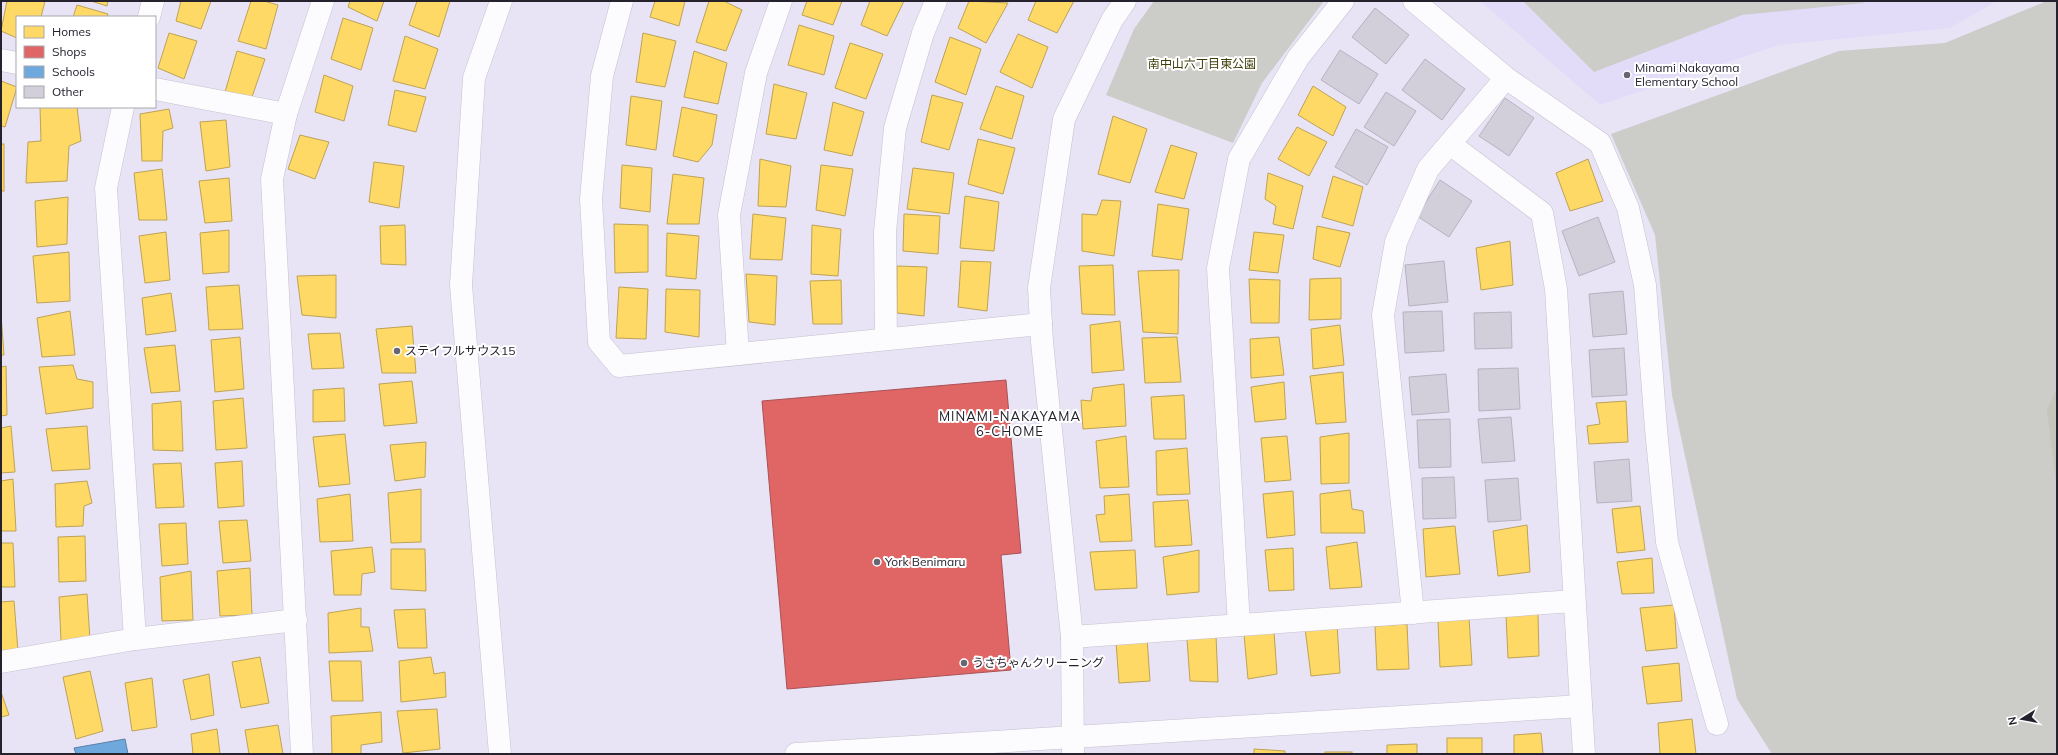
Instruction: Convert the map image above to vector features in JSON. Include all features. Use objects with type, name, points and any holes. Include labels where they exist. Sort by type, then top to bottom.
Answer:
[{"type":"street","points":[[148,16],[153,1]]},
{"type":"street","points":[[302,754],[272,179],[286,114],[323,1]]},
{"type":"street","points":[[500,754],[461,284],[474,78],[501,1]]},
{"type":"street","points":[[622,1],[602,76],[591,199],[599,342],[619,366],[1041,324]]},
{"type":"street","points":[[738,354],[729,215],[756,73],[780,1]]},
{"type":"street","points":[[886,339],[884,232],[895,128],[923,33],[936,1]]},
{"type":"street","points":[[1072,746],[1072,636],[1041,324],[1039,288],[1064,119],[1112,20],[1125,1]]},
{"type":"street","points":[[1239,625],[1218,268],[1239,159],[1298,58],[1343,1]]},
{"type":"street","points":[[1414,1],[1506,78],[1600,144],[1628,208],[1645,285],[1656,429],[1667,542],[1716,724]]},
{"type":"street","points":[[1,60],[16,63]]},
{"type":"street","points":[[1413,613],[1383,314],[1396,242],[1428,169],[1506,78]]},
{"type":"street","points":[[156,89],[286,114]]},
{"type":"street","points":[[123,108],[106,188],[135,638]]},
{"type":"street","points":[[1450,144],[1542,213],[1556,289],[1584,754]]},
{"type":"street","points":[[1072,636],[1574,601]]},
{"type":"street","points":[[1,662],[135,638],[296,620]]},
{"type":"street","points":[[796,754],[1072,746],[1581,706]]},
{"type":"shaded area","name":"Minami Nakayama Elementary School","points":[[1480,1],[1997,1],[1950,28],[1779,45],[1600,105]]},
{"type":"shaded area","points":[[2057,388],[2057,489],[2047,410]]},
{"type":"green space","name":"南中山六丁目東公園","points":[[1154,1],[1324,1],[1262,83],[1233,143],[1106,95],[1134,29]]},
{"type":"green space","points":[[1523,1],[1862,1],[1864,3],[1742,15],[1594,72]]},
{"type":"green space","points":[[2047,1],[2057,1],[2057,754],[1772,754],[1737,699],[1672,395],[1655,235],[1611,134],[1839,51],[1945,43]]},
{"type":"building: Homes","points":[[7,1],[45,1],[41,16],[16,16],[16,38],[1,31]]},
{"type":"building: Homes","points":[[91,1],[108,1],[107,6]]},
{"type":"building: Homes","points":[[181,1],[211,1],[201,29],[176,21]]},
{"type":"building: Homes","points":[[251,1],[264,1],[278,5],[266,49],[238,41]]},
{"type":"building: Homes","points":[[350,1],[384,1],[377,21],[348,7]]},
{"type":"building: Homes","points":[[417,1],[450,1],[439,37],[409,25]]},
{"type":"building: Homes","points":[[655,1],[685,1],[679,26],[650,17]]},
{"type":"building: Homes","points":[[709,1],[724,1],[742,10],[726,51],[696,42]]},
{"type":"building: Homes","points":[[807,1],[842,1],[833,25],[802,15]]},
{"type":"building: Homes","points":[[870,1],[904,1],[887,36],[861,25]]},
{"type":"building: Homes","points":[[969,1],[1008,3],[986,43],[958,28]]},
{"type":"building: Homes","points":[[1036,1],[1074,1],[1057,33],[1028,20]]},
{"type":"building: Homes","points":[[77,5],[108,14],[107,16],[73,16]]},
{"type":"building: Homes","points":[[343,18],[373,28],[361,70],[331,59]]},
{"type":"building: Homes","points":[[799,25],[834,36],[824,75],[788,65]]},
{"type":"building: Homes","points":[[169,33],[197,41],[184,79],[158,68]]},
{"type":"building: Homes","points":[[643,33],[676,41],[665,87],[636,82]]},
{"type":"building: Homes","points":[[1018,34],[1048,47],[1032,88],[1000,72]]},
{"type":"building: Homes","points":[[405,36],[438,49],[425,89],[393,81]]},
{"type":"building: Homes","points":[[950,37],[981,49],[966,95],[935,82]]},
{"type":"building: Homes","points":[[850,43],[883,54],[866,99],[835,88]]},
{"type":"building: Homes","points":[[237,51],[265,59],[251,100],[225,92]]},
{"type":"building: Homes","points":[[694,51],[727,63],[718,104],[684,97]]},
{"type":"building: Homes","points":[[324,75],[353,86],[344,121],[315,112]]},
{"type":"building: Homes","points":[[1,81],[16,87],[16,90],[5,127],[1,126]]},
{"type":"building: Homes","points":[[774,84],[807,93],[796,139],[766,134]]},
{"type":"building: Homes","points":[[996,86],[1024,96],[1012,139],[980,129]]},
{"type":"building: Homes","points":[[1313,86],[1346,107],[1333,136],[1298,115]]},
{"type":"building: Homes","points":[[395,90],[426,97],[416,132],[388,125]]},
{"type":"building: Homes","points":[[932,95],[963,103],[949,150],[921,142]]},
{"type":"building: Homes","points":[[631,96],[662,101],[656,150],[626,145]]},
{"type":"building: Homes","points":[[833,102],[864,112],[852,156],[824,150]]},
{"type":"building: Homes","points":[[682,107],[717,115],[712,145],[698,162],[673,156]]},
{"type":"building: Homes","points":[[40,108],[77,108],[81,141],[69,146],[67,181],[26,183],[28,142],[41,141]]},
{"type":"building: Homes","points":[[169,109],[173,128],[163,131],[162,161],[142,161],[140,114]]},
{"type":"building: Homes","points":[[1113,116],[1147,129],[1130,183],[1098,174]]},
{"type":"building: Homes","points":[[226,120],[230,167],[206,171],[200,122]]},
{"type":"building: Homes","points":[[1297,127],[1327,142],[1309,176],[1278,159]]},
{"type":"building: Homes","points":[[300,135],[329,142],[315,179],[288,169]]},
{"type":"building: Homes","points":[[978,139],[1015,148],[1003,194],[968,184]]},
{"type":"building: Homes","points":[[1,144],[4,144],[4,191],[1,191]]},
{"type":"building: Homes","points":[[1171,145],[1197,153],[1184,199],[1155,192]]},
{"type":"building: Homes","points":[[760,159],[791,166],[786,207],[758,206]]},
{"type":"building: Homes","points":[[1588,159],[1603,201],[1570,211],[1556,173]]},
{"type":"building: Homes","points":[[374,162],[404,166],[399,208],[369,202]]},
{"type":"building: Homes","points":[[622,165],[652,168],[650,212],[620,208]]},
{"type":"building: Homes","points":[[821,165],[853,169],[845,216],[816,210]]},
{"type":"building: Homes","points":[[913,168],[954,173],[949,214],[907,209]]},
{"type":"building: Homes","points":[[162,169],[167,220],[139,220],[134,173]]},
{"type":"building: Homes","points":[[1268,173],[1303,186],[1293,229],[1273,224],[1276,206],[1265,199]]},
{"type":"building: Homes","points":[[673,174],[704,178],[699,224],[667,224]]},
{"type":"building: Homes","points":[[1333,176],[1363,187],[1353,226],[1322,217]]},
{"type":"building: Homes","points":[[229,178],[232,221],[205,223],[199,181]]},
{"type":"building: Homes","points":[[965,196],[999,202],[994,251],[960,248]]},
{"type":"building: Homes","points":[[68,197],[67,244],[37,247],[35,201]]},
{"type":"building: Homes","points":[[1102,200],[1121,201],[1114,256],[1082,251],[1082,214],[1097,215]]},
{"type":"building: Homes","points":[[1158,204],[1189,209],[1182,260],[1152,256]]},
{"type":"building: Homes","points":[[753,214],[786,218],[782,260],[750,259]]},
{"type":"building: Homes","points":[[904,214],[940,216],[938,254],[903,251]]},
{"type":"building: Homes","points":[[614,224],[648,225],[648,272],[615,273]]},
{"type":"building: Homes","points":[[405,225],[406,265],[381,264],[380,226]]},
{"type":"building: Homes","points":[[812,225],[841,229],[838,276],[811,274]]},
{"type":"building: Homes","points":[[1317,226],[1350,233],[1340,267],[1313,259]]},
{"type":"building: Homes","points":[[229,230],[229,272],[203,274],[200,233]]},
{"type":"building: Homes","points":[[166,232],[170,280],[145,283],[139,236]]},
{"type":"building: Homes","points":[[1254,232],[1284,235],[1278,273],[1249,270]]},
{"type":"building: Homes","points":[[667,233],[699,236],[696,279],[666,276]]},
{"type":"building: Homes","points":[[1510,241],[1513,285],[1481,290],[1476,248]]},
{"type":"building: Homes","points":[[69,252],[70,301],[37,303],[33,256]]},
{"type":"building: Homes","points":[[961,261],[991,262],[987,311],[958,307]]},
{"type":"building: Homes","points":[[1113,265],[1115,315],[1082,314],[1079,266]]},
{"type":"building: Homes","points":[[897,266],[927,267],[924,316],[897,313]]},
{"type":"building: Homes","points":[[1179,270],[1178,334],[1143,332],[1138,271]]},
{"type":"building: Homes","points":[[746,274],[777,276],[775,325],[749,322]]},
{"type":"building: Homes","points":[[336,275],[336,318],[302,315],[297,276]]},
{"type":"building: Homes","points":[[1341,278],[1341,319],[1309,320],[1310,279]]},
{"type":"building: Homes","points":[[1249,279],[1280,280],[1279,323],[1251,323]]},
{"type":"building: Homes","points":[[841,280],[842,324],[813,324],[810,281]]},
{"type":"building: Homes","points":[[239,285],[243,329],[209,330],[206,287]]},
{"type":"building: Homes","points":[[619,287],[648,289],[646,339],[616,338]]},
{"type":"building: Homes","points":[[666,289],[700,290],[699,337],[665,332]]},
{"type":"building: Homes","points":[[171,293],[176,331],[146,335],[142,298]]},
{"type":"building: Homes","points":[[70,311],[75,355],[42,357],[37,318]]},
{"type":"building: Homes","points":[[1,314],[4,355],[1,355]]},
{"type":"building: Homes","points":[[1120,321],[1124,370],[1092,373],[1090,325]]},
{"type":"building: Homes","points":[[1340,325],[1344,365],[1313,369],[1311,329]]},
{"type":"building: Homes","name":"ステイフルサウス15","points":[[412,326],[416,373],[382,373],[376,329]]},
{"type":"building: Homes","points":[[340,333],[344,368],[312,369],[308,334]]},
{"type":"building: Homes","points":[[240,337],[244,389],[215,392],[211,340]]},
{"type":"building: Homes","points":[[1177,337],[1181,382],[1145,383],[1142,338]]},
{"type":"building: Homes","points":[[1279,337],[1284,375],[1251,378],[1250,339]]},
{"type":"building: Homes","points":[[175,345],[180,391],[151,393],[144,348]]},
{"type":"building: Homes","points":[[73,365],[77,379],[93,382],[93,408],[46,414],[39,367]]},
{"type":"building: Homes","points":[[6,366],[7,415],[1,416],[1,367]]},
{"type":"building: Homes","points":[[1343,372],[1346,422],[1316,424],[1310,376]]},
{"type":"building: Homes","points":[[412,381],[417,423],[384,426],[379,384]]},
{"type":"building: Homes","points":[[1284,382],[1286,419],[1255,422],[1251,387]]},
{"type":"building: Homes","points":[[1124,384],[1126,426],[1083,429],[1081,400],[1091,401],[1093,388]]},
{"type":"building: Homes","points":[[344,388],[345,421],[313,422],[313,390]]},
{"type":"building: Homes","points":[[1184,395],[1186,439],[1154,439],[1151,397]]},
{"type":"building: Homes","points":[[243,398],[247,448],[216,450],[213,401]]},
{"type":"building: Homes","points":[[181,401],[183,451],[153,450],[152,404]]},
{"type":"building: Homes","points":[[1626,401],[1628,442],[1589,444],[1587,426],[1600,424],[1596,403]]},
{"type":"building: Homes","points":[[11,426],[15,472],[1,473],[1,428]]},
{"type":"building: Homes","points":[[87,426],[90,469],[52,471],[46,429]]},
{"type":"building: Homes","points":[[1349,433],[1349,483],[1321,484],[1320,437]]},
{"type":"building: Homes","points":[[345,434],[350,484],[319,487],[313,437]]},
{"type":"building: Homes","points":[[1126,436],[1129,487],[1100,488],[1096,441]]},
{"type":"building: Homes","points":[[1287,436],[1291,480],[1265,482],[1261,438]]},
{"type":"building: Homes","points":[[426,442],[425,477],[395,481],[390,445]]},
{"type":"building: Homes","points":[[1187,448],[1190,494],[1157,495],[1156,451]]},
{"type":"building: Homes","points":[[242,461],[244,506],[218,508],[215,463]]},
{"type":"building: Homes","points":[[181,463],[184,507],[156,508],[153,464]]},
{"type":"building: Homes","points":[[13,479],[16,531],[1,531],[1,481]]},
{"type":"building: Homes","points":[[87,481],[92,503],[84,506],[83,526],[56,527],[55,484]]},
{"type":"building: Homes","points":[[421,489],[421,542],[391,543],[388,493]]},
{"type":"building: Homes","points":[[1350,490],[1352,509],[1363,511],[1365,533],[1321,533],[1320,494]]},
{"type":"building: Homes","points":[[1293,491],[1295,535],[1267,538],[1263,494]]},
{"type":"building: Homes","points":[[350,494],[353,541],[320,542],[317,499]]},
{"type":"building: Homes","points":[[1129,494],[1132,541],[1100,542],[1096,515],[1105,514],[1104,496]]},
{"type":"building: Homes","points":[[1188,500],[1192,545],[1155,547],[1153,502]]},
{"type":"building: Homes","points":[[1640,506],[1645,550],[1617,553],[1612,509]]},
{"type":"building: Homes","points":[[247,520],[251,561],[223,563],[219,521]]},
{"type":"building: Homes","points":[[186,523],[188,564],[162,566],[159,524]]},
{"type":"building: Homes","points":[[1527,525],[1530,572],[1498,576],[1493,531]]},
{"type":"building: Homes","points":[[1455,526],[1460,574],[1426,577],[1423,529]]},
{"type":"building: Homes","points":[[85,536],[86,581],[59,582],[58,537]]},
{"type":"building: Homes","points":[[1357,542],[1362,587],[1330,589],[1326,547]]},
{"type":"building: Homes","points":[[1,543],[13,543],[15,587],[1,587]]},
{"type":"building: Homes","points":[[372,547],[375,572],[362,574],[361,595],[334,595],[331,551]]},
{"type":"building: Homes","points":[[1293,548],[1294,590],[1269,591],[1265,550]]},
{"type":"building: Homes","points":[[391,549],[425,549],[426,591],[391,589]]},
{"type":"building: Homes","points":[[1135,550],[1137,588],[1095,590],[1090,552]]},
{"type":"building: Homes","points":[[1199,550],[1199,592],[1167,595],[1163,557]]},
{"type":"building: Homes","points":[[1652,558],[1654,593],[1622,594],[1617,562]]},
{"type":"building: Homes","points":[[250,568],[252,615],[220,616],[217,571]]},
{"type":"building: Homes","points":[[191,571],[193,620],[162,621],[160,577]]},
{"type":"building: Homes","points":[[87,594],[90,640],[61,641],[59,597]]},
{"type":"building: Homes","points":[[14,601],[18,651],[1,652],[1,602]]},
{"type":"building: Homes","points":[[1674,605],[1677,648],[1646,651],[1640,608]]},
{"type":"building: Homes","points":[[361,608],[361,627],[369,627],[373,651],[329,653],[328,613]]},
{"type":"building: Homes","points":[[425,609],[427,648],[398,648],[394,610]]},
{"type":"building: Homes","points":[[1538,614],[1539,656],[1508,658],[1506,615]]},
{"type":"building: Homes","points":[[1469,618],[1472,665],[1440,667],[1438,621]]},
{"type":"building: Homes","points":[[1337,624],[1340,673],[1311,676],[1305,628]]},
{"type":"building: Homes","points":[[1407,624],[1409,669],[1377,670],[1375,626]]},
{"type":"building: Homes","points":[[1274,632],[1277,674],[1248,679],[1244,634]]},
{"type":"building: Homes","points":[[1216,636],[1218,682],[1190,681],[1187,639]]},
{"type":"building: Homes","points":[[1147,638],[1150,681],[1119,683],[1116,642]]},
{"type":"building: Homes","points":[[260,657],[269,703],[241,708],[232,662]]},
{"type":"building: Homes","points":[[431,657],[434,674],[445,672],[446,697],[401,702],[399,661]]},
{"type":"building: Homes","points":[[329,661],[361,661],[363,701],[332,701]]},
{"type":"building: Homes","points":[[1679,663],[1682,701],[1647,704],[1642,667]]},
{"type":"building: Homes","points":[[90,671],[103,731],[76,739],[63,677]]},
{"type":"building: Homes","points":[[209,674],[214,715],[191,720],[183,680]]},
{"type":"building: Homes","points":[[152,678],[157,727],[132,731],[125,683]]},
{"type":"building: Homes","points":[[1,692],[9,715],[1,717]]},
{"type":"building: Homes","points":[[437,709],[440,749],[403,753],[397,711]]},
{"type":"building: Homes","points":[[381,712],[382,742],[361,745],[361,754],[332,754],[331,716]]},
{"type":"building: Homes","points":[[1692,719],[1696,754],[1660,754],[1658,723]]},
{"type":"building: Homes","points":[[278,725],[283,754],[249,754],[245,730]]},
{"type":"building: Homes","points":[[217,729],[220,754],[193,754],[191,734]]},
{"type":"building: Homes","points":[[1541,733],[1543,754],[1514,754],[1514,735]]},
{"type":"building: Homes","points":[[1447,738],[1482,738],[1482,754],[1447,754]]},
{"type":"building: Homes","points":[[1417,744],[1417,754],[1387,754],[1387,745]]},
{"type":"building: Homes","points":[[1254,749],[1285,751],[1285,754],[1254,754]]},
{"type":"building: Homes","points":[[1325,752],[1352,752],[1352,754],[1325,754]]},
{"type":"building: Shops","points":[[1006,380],[1021,553],[1001,555],[1011,670],[787,689],[762,401]]},
{"type":"building: Schools","points":[[125,739],[128,754],[76,754],[74,748]]},
{"type":"building: Other","points":[[1375,8],[1409,35],[1386,64],[1352,37]]},
{"type":"building: Other","points":[[1340,50],[1378,74],[1359,104],[1321,80]]},
{"type":"building: Other","points":[[1425,59],[1465,89],[1442,120],[1402,90]]},
{"type":"building: Other","points":[[1386,92],[1416,111],[1394,146],[1364,127]]},
{"type":"building: Other","points":[[1505,98],[1534,118],[1509,156],[1479,136]]},
{"type":"building: Other","points":[[1356,129],[1388,147],[1367,185],[1335,167]]},
{"type":"building: Other","points":[[1440,180],[1472,201],[1449,237],[1417,216]]},
{"type":"building: Other","points":[[1598,217],[1615,262],[1579,276],[1562,231]]},
{"type":"building: Other","points":[[1444,261],[1448,302],[1409,306],[1405,265]]},
{"type":"building: Other","points":[[1623,291],[1627,334],[1593,337],[1589,294]]},
{"type":"building: Other","points":[[1442,311],[1444,351],[1405,353],[1403,312]]},
{"type":"building: Other","points":[[1511,312],[1512,348],[1475,349],[1474,313]]},
{"type":"building: Other","points":[[1624,348],[1627,395],[1592,397],[1589,350]]},
{"type":"building: Other","points":[[1518,368],[1520,409],[1479,411],[1478,369]]},
{"type":"building: Other","points":[[1446,374],[1449,412],[1412,415],[1409,377]]},
{"type":"building: Other","points":[[1511,417],[1515,461],[1482,463],[1478,419]]},
{"type":"building: Other","points":[[1450,419],[1451,467],[1419,468],[1417,420]]},
{"type":"building: Other","points":[[1629,459],[1632,501],[1597,503],[1594,462]]},
{"type":"building: Other","points":[[1454,477],[1456,518],[1423,519],[1422,478]]},
{"type":"building: Other","points":[[1518,478],[1521,520],[1488,522],[1485,480]]},
{"type":"place","name":"Minami Nakayama Elementary School","points":[[1627,75]]},
{"type":"place","name":"ステイフルサウス15","points":[[397,351]]},
{"type":"place","name":"York Benimaru","points":[[877,562]]},
{"type":"place","name":"うさちゃんクリーニング","points":[[964,663]]},
{"type":"district","name":"MINAMI-NAKAYAMA 6-CHOME","points":[[1010,424]]}]
